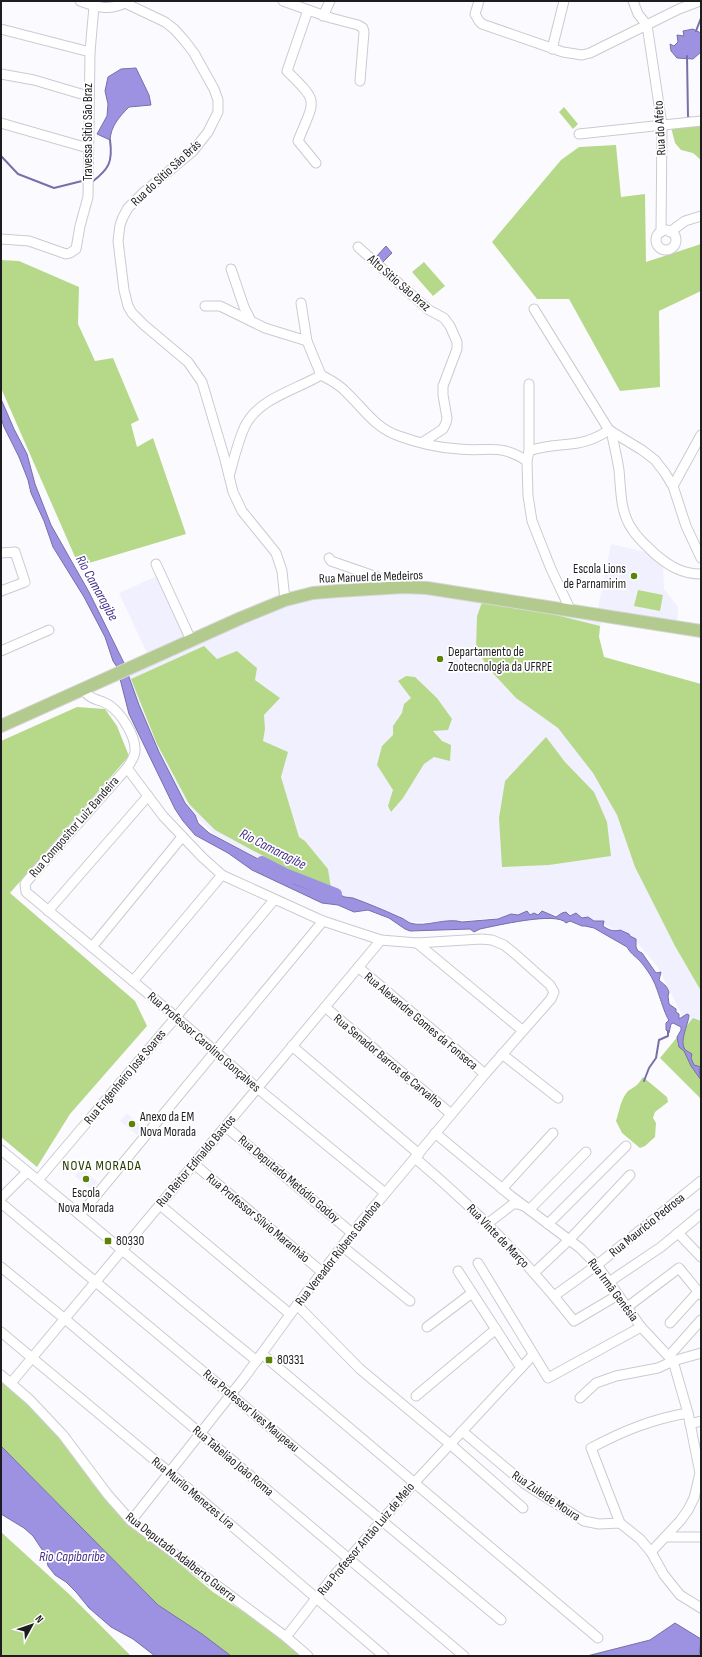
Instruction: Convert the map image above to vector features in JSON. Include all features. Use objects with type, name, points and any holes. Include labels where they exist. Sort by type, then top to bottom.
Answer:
[{"type":"main road","name":"Rua Manuel de Medeiros","points":[[1,726],[285,600],[328,592],[403,587],[443,590],[701,631]]},
{"type":"street","points":[[80,1],[100,8],[113,8],[125,2]]},
{"type":"street","points":[[284,1],[323,16],[358,25],[363,28],[364,32],[360,81]]},
{"type":"street","points":[[323,16],[330,1]]},
{"type":"street","points":[[479,1],[475,14],[479,21],[486,26],[573,55],[582,56],[594,52],[647,25],[700,1]]},
{"type":"street","points":[[552,48],[564,1]]},
{"type":"street","points":[[633,1],[638,14],[647,25]]},
{"type":"street","name":"Rua do Sítio São Brás","points":[[125,2],[153,16],[174,29],[201,64],[218,100],[218,112],[213,124],[201,142],[193,151],[144,192],[128,208],[120,225],[118,241],[124,290],[128,306],[138,319],[175,350],[196,371],[206,394],[230,475],[233,492],[242,511],[276,553],[282,571],[285,600]]},
{"type":"street","name":"Travessa Sitio São Braz","points":[[1,238],[29,241],[58,252],[70,253],[76,249],[80,226],[88,197],[88,96],[94,6]]},
{"type":"street","points":[[308,10],[287,71],[308,93],[312,102],[312,107],[298,141],[316,163]]},
{"type":"street","name":"Rua do Afeto","points":[[647,25],[662,125],[660,232],[657,237],[657,244],[661,249],[667,250],[673,248],[676,242],[674,236],[670,232]]},
{"type":"street","points":[[1,29],[90,52]]},
{"type":"street","points":[[1,74],[34,80],[88,96]]},
{"type":"street","points":[[579,134],[701,121]]},
{"type":"street","points":[[1,123],[88,148]]},
{"type":"street","points":[[660,232],[670,232],[685,220],[701,216]]},
{"type":"street","name":"Alto Sitio São Braz","points":[[358,247],[429,310],[444,318],[450,326],[457,342],[457,349],[443,386],[447,418],[446,423],[443,428],[424,442]]},
{"type":"street","points":[[231,269],[244,307],[251,321]]},
{"type":"street","points":[[301,302],[307,341],[321,375],[340,386],[371,419],[388,432],[460,450],[498,449],[510,452],[527,461]]},
{"type":"street","points":[[205,306],[220,306],[265,328],[307,341]]},
{"type":"street","points":[[534,309],[610,430],[619,471],[623,511],[631,529],[643,543],[663,561],[684,573],[701,574]]},
{"type":"street","points":[[230,475],[245,425],[253,414],[262,406],[277,397],[306,384],[321,375]]},
{"type":"street","points":[[529,384],[529,451],[527,461],[528,496],[532,520],[571,611]]},
{"type":"street","points":[[529,451],[550,445],[578,443],[590,440],[610,430]]},
{"type":"street","points":[[610,430],[655,460],[665,473],[673,486],[686,526],[701,558]]},
{"type":"street","points":[[673,486],[701,435]]},
{"type":"street","points":[[1,553],[15,552],[25,582],[1,591]]},
{"type":"street","points":[[329,558],[331,561],[403,587]]},
{"type":"street","points":[[156,564],[192,640]]},
{"type":"street","points":[[1,651],[49,630]]},
{"type":"street","name":"Rua Compositor Luiz Bandeira","points":[[25,888],[28,880],[127,768],[136,751],[132,737],[119,714],[109,705],[86,694],[88,687]]},
{"type":"street","points":[[127,768],[182,837],[222,875],[323,921],[381,940],[417,943],[522,1030]]},
{"type":"street","points":[[48,911],[148,796]]},
{"type":"street","points":[[92,947],[182,837]]},
{"type":"street","points":[[133,981],[222,875]]},
{"type":"street","name":"Rua Professor Carolino Gonçalves","points":[[25,888],[30,896],[176,1017],[256,1087],[385,1193]]},
{"type":"street","name":"Rua Engenheiro José Soares","points":[[38,1180],[274,900]]},
{"type":"street","points":[[80,1214],[323,921]]},
{"type":"street","name":"Rua Vereador Rúbens Gamboa","points":[[131,1521],[200,1433],[232,1395],[290,1314],[352,1232],[522,1030],[551,999],[554,992],[550,985],[514,953],[504,945],[492,940],[481,939],[417,943]]},
{"type":"street","name":"Rua Reitor Edinaldo Bastos","points":[[11,1383],[94,1281],[194,1164],[256,1087],[381,940]]},
{"type":"street","name":"Rua Alexandre Gomes da Fonseca","points":[[358,967],[485,1074]]},
{"type":"street","name":"Rua Senador Barros de Carvalho","points":[[325,1007],[451,1114]]},
{"type":"street","name":"Rua Vinte de Março","points":[[292,1046],[417,1156],[487,1224],[534,1273],[574,1321],[618,1295]]},
{"type":"street","points":[[502,1054],[558,1098]]},
{"type":"street","name":"Rua Deputado Metódio Godoy","points":[[225,1126],[352,1232]]},
{"type":"street","points":[[502,1188],[553,1132]]},
{"type":"street","name":"Rua Irmã Genésia","points":[[435,1133],[502,1188],[570,1239],[597,1265],[626,1308],[641,1327],[671,1358]]},
{"type":"street","points":[[548,1224],[626,1146]]},
{"type":"street","points":[[1,1150],[80,1214],[184,1303],[259,1358],[415,1482],[598,1638]]},
{"type":"street","points":[[487,1224],[513,1204],[518,1204],[530,1209],[586,1152]]},
{"type":"street","name":"Rua Professor Sílvio Maranhão","points":[[194,1164],[322,1272]]},
{"type":"street","points":[[1,1198],[27,1172]]},
{"type":"street","points":[[534,1273],[570,1239],[630,1175]]},
{"type":"street","name":"Rua Maurício Pedrosa","points":[[554,1296],[597,1265],[701,1181]]},
{"type":"street","name":"Rua Professor Ives Maupeau","points":[[1,1203],[501,1620]]},
{"type":"street","points":[[160,1205],[290,1314]]},
{"type":"street","points":[[609,1282],[661,1247],[701,1214]]},
{"type":"street","points":[[678,1233],[701,1256]]},
{"type":"street","points":[[342,1246],[410,1301]]},
{"type":"street","points":[[478,1263],[548,1378],[641,1327]]},
{"type":"street","name":"Rua Tabeliao João Roma","points":[[1,1267],[65,1318],[464,1656]]},
{"type":"street","points":[[626,1308],[679,1268],[700,1294],[670,1323]]},
{"type":"street","points":[[458,1271],[521,1368]]},
{"type":"street","points":[[427,1327],[472,1293]]},
{"type":"street","name":"Rua Zuleide Moura","points":[[297,1305],[360,1369],[524,1508]]},
{"type":"street","points":[[580,1398],[596,1383],[616,1376],[658,1368],[671,1358],[701,1320]]},
{"type":"street","points":[[416,1396],[496,1329]]},
{"type":"street","name":"Rua Murilo Menezes Lira","points":[[1,1332],[169,1472],[384,1656]]},
{"type":"street","points":[[671,1358],[701,1353]]},
{"type":"street","name":"Rua Professor Antão Luiz de Melo","points":[[286,1637],[316,1597],[415,1482],[533,1355]]},
{"type":"street","points":[[651,1552],[680,1522],[688,1510],[694,1498],[700,1473],[688,1413],[671,1358]]},
{"type":"street","name":"Rua Deputado Adalberto Guerra","points":[[1,1375],[30,1400],[63,1435],[108,1495],[131,1521],[286,1637],[308,1656]]},
{"type":"street","points":[[688,1413],[665,1417],[621,1432],[591,1448],[620,1522],[640,1539],[651,1552],[664,1576],[680,1595],[701,1608]]},
{"type":"street","points":[[690,1424],[701,1421]]},
{"type":"street","name":"Rua Zuleide Moura","points":[[462,1431],[525,1484],[535,1489],[551,1502],[584,1521],[599,1524],[620,1522]]},
{"type":"street","points":[[665,1537],[701,1537]]},
{"type":"shaded area","name":"Escola Lions de Parnamirim","points":[[611,544],[654,554],[663,564],[664,589],[678,607],[677,624],[598,608]]},
{"type":"shaded area","points":[[157,576],[185,636],[147,653],[119,593]]},
{"type":"shaded area","points":[[403,587],[602,615],[599,636],[604,657],[701,684],[701,1052],[657,966],[635,940],[599,922],[551,914],[437,922],[411,922],[286,873],[215,835],[186,807],[154,748],[124,674],[241,618],[338,591]]},
{"type":"shaded area","name":"Anexo da EM Nova Morada","points":[[127,1113],[143,1128],[137,1135],[120,1121]]},
{"type":"shaded area","name":"Escola Nova Morada","points":[[81,1168],[98,1182],[91,1190],[75,1176]]},
{"type":"green space","points":[[564,107],[578,124],[573,129],[559,112]]},
{"type":"green space","points":[[701,123],[701,160],[693,153],[681,150],[675,143],[671,127]]},
{"type":"green space","points":[[616,145],[621,197],[645,194],[646,262],[701,244],[701,291],[659,311],[660,387],[620,391],[569,299],[537,299],[492,242],[561,160],[579,147]]},
{"type":"green space","points":[[1,260],[19,261],[79,287],[78,324],[95,361],[113,358],[139,420],[131,424],[137,447],[153,438],[186,534],[79,566],[1,388]]},
{"type":"green space","points":[[424,262],[445,286],[433,296],[412,272]]},
{"type":"green space","points":[[638,590],[663,595],[660,611],[634,606]]},
{"type":"green space","points":[[484,597],[600,626],[599,637],[604,657],[701,684],[701,991],[675,946],[635,867],[617,815],[593,773],[558,728],[516,698],[489,669],[476,648],[477,616]]},
{"type":"green space","points":[[204,646],[217,659],[237,651],[257,668],[255,680],[280,698],[264,715],[265,729],[263,741],[288,752],[281,777],[299,837],[305,841],[328,869],[331,888],[300,876],[215,830],[189,804],[157,744],[131,679]]},
{"type":"green space","points":[[406,676],[415,677],[437,698],[452,719],[448,730],[433,731],[442,741],[451,745],[450,761],[434,757],[424,764],[403,798],[391,812],[388,806],[393,790],[377,765],[382,746],[393,735],[393,726],[402,713],[404,704],[411,698],[398,681]]},
{"type":"green space","points":[[77,707],[105,709],[117,726],[129,756],[10,893],[135,1001],[147,1026],[70,1114],[37,1167],[1,1137],[1,741]]},
{"type":"green space","points":[[546,737],[565,762],[594,792],[607,822],[611,856],[549,865],[502,867],[499,818],[505,781]]},
{"type":"green space","points":[[693,1018],[701,1021],[701,1099],[660,1058]]},
{"type":"green space","points":[[643,1077],[667,1097],[668,1102],[655,1112],[653,1118],[656,1123],[655,1137],[645,1146],[640,1148],[622,1133],[616,1121],[622,1101],[626,1094],[637,1085]]},
{"type":"green space","points":[[1,1377],[20,1391],[75,1454],[92,1483],[114,1509],[213,1592],[253,1618],[302,1656],[231,1656],[202,1634],[158,1605],[1,1446]]},
{"type":"green space","points":[[1,1532],[69,1594],[131,1656],[1,1656]]},
{"type":"water","points":[[693,29],[701,33],[701,52],[693,59],[677,58],[671,51],[670,44],[674,46],[678,42],[677,35],[684,36],[683,31]]},
{"type":"water","points":[[136,68],[149,95],[151,105],[129,107],[116,122],[112,130],[110,140],[97,134],[107,116],[108,104],[105,91],[108,77],[121,69]]},
{"type":"water","points":[[386,246],[392,253],[382,263],[376,257]]},
{"type":"water","name":"Rio Camaragibe","points":[[1,399],[27,454],[35,484],[51,525],[89,592],[124,663],[139,705],[159,752],[185,803],[195,815],[198,823],[209,833],[260,860],[270,863],[294,884],[311,890],[321,891],[323,888],[345,897],[353,898],[400,917],[410,923],[422,924],[449,921],[462,922],[498,919],[511,914],[518,915],[527,911],[530,915],[534,913],[538,915],[542,911],[556,917],[566,912],[570,916],[576,913],[582,918],[588,917],[594,921],[604,921],[603,926],[607,929],[614,931],[620,930],[636,939],[636,947],[638,951],[642,953],[656,973],[661,972],[659,980],[668,989],[669,1004],[676,1009],[676,1012],[679,1014],[679,1019],[687,1014],[689,1015],[683,1044],[684,1048],[692,1054],[691,1058],[694,1065],[701,1067],[699,1070],[701,1080],[691,1066],[684,1051],[679,1047],[677,1037],[681,1027],[673,1023],[671,1024],[669,1033],[666,1030],[666,1023],[669,1020],[648,971],[627,947],[594,928],[582,926],[570,921],[566,923],[551,918],[525,920],[480,929],[474,932],[470,929],[410,931],[389,918],[368,910],[354,912],[338,905],[322,903],[252,870],[228,853],[195,835],[175,809],[129,714],[117,667],[113,661],[105,637],[84,597],[53,547],[44,521],[31,493],[28,480],[19,457],[4,427],[1,418]]},
{"type":"water","name":"Rio Capibaribe","points":[[1,1446],[158,1605],[202,1634],[231,1656],[155,1656],[133,1639],[111,1627],[89,1608],[76,1592],[66,1582],[55,1575],[48,1566],[45,1554],[33,1536],[24,1528],[1,1514]]},
{"type":"water","points":[[675,1623],[701,1639],[699,1656],[587,1656],[650,1640]]},
{"type":"waterway","points":[[696,31],[701,18]]},
{"type":"waterway","points":[[687,56],[688,117],[690,118]]},
{"type":"waterway","points":[[92,182],[106,169],[110,160],[110,140]]},
{"type":"waterway","points":[[1,156],[18,174],[54,188],[82,181]]},
{"type":"waterway","name":"Rio Camaragibe","points":[[262,862],[285,874],[336,894]]},
{"type":"waterway","points":[[644,1081],[649,1068],[656,1058],[659,1040],[668,1036],[668,1031]]},
{"type":"place","name":"Escola Lions de Parnamirim","points":[[634,576]]},
{"type":"place","name":"Departamento de Zootecnologia da UFRPE","points":[[440,659]]},
{"type":"place","name":"Anexo da EM Nova Morada","points":[[132,1124]]},
{"type":"place","name":"Escola Nova Morada","points":[[86,1179]]},
{"type":"place","name":"80330","points":[[108,1241]]},
{"type":"place","name":"80331","points":[[269,1360]]},
{"type":"district","name":"NOVA MORADA","points":[[102,1165]]}]
